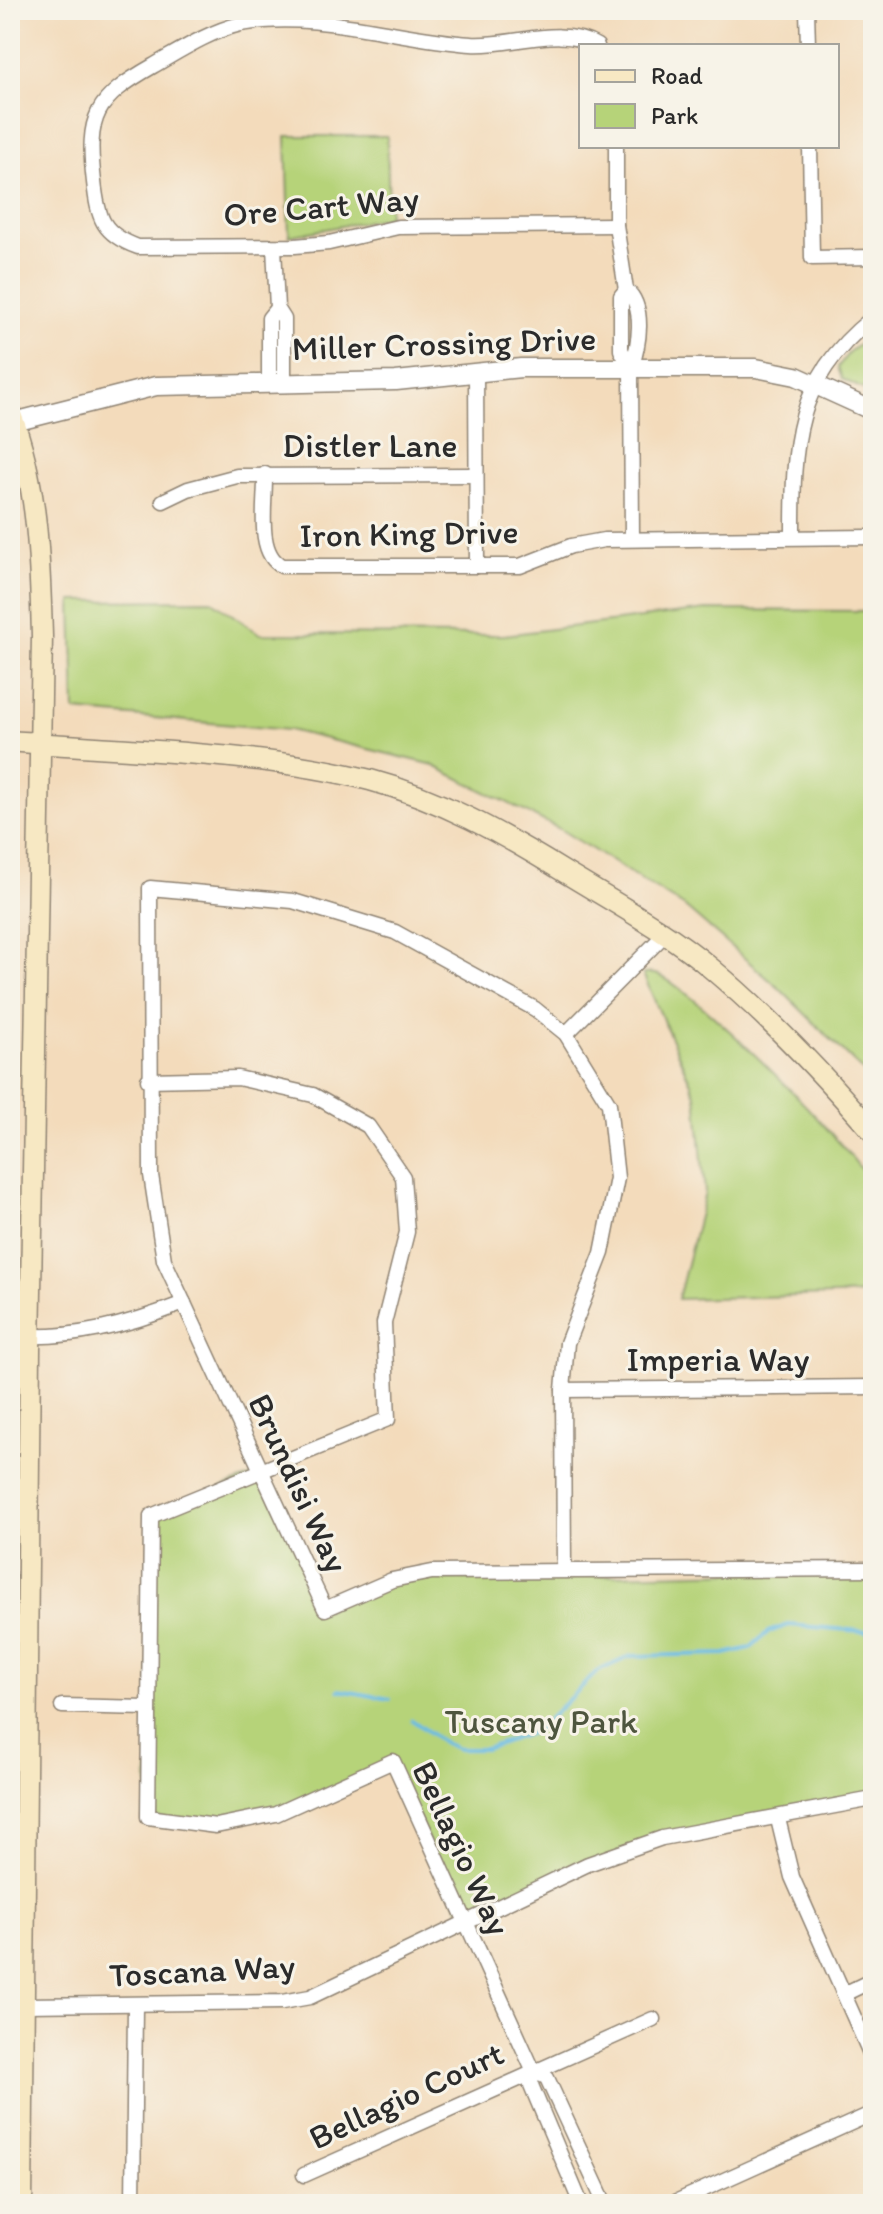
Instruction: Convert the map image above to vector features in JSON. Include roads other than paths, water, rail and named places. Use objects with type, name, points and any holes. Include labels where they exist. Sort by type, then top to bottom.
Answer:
[{"type":"main road","points":[[12,417],[37,532],[42,623],[41,744],[20,1336],[24,2005],[22,2204]]},
{"type":"main road","points":[[10,741],[295,765],[370,780],[436,801],[497,831],[665,934],[711,969],[795,1048],[873,1132]]},
{"type":"street","points":[[807,10],[808,44]]},
{"type":"street","name":"Ore Cart Way","points":[[590,44],[567,37],[474,45],[290,21],[239,25],[213,33],[127,80],[107,96],[95,114],[89,143],[98,211],[117,239],[138,247],[274,247],[329,243],[398,227],[616,225]]},
{"type":"street","points":[[616,148],[616,225],[626,290],[621,296],[621,350],[631,368],[632,538]]},
{"type":"street","points":[[810,148],[812,258],[873,257]]},
{"type":"street","points":[[274,247],[277,308],[269,318],[276,382]]},
{"type":"street","points":[[793,536],[795,440],[816,384],[839,345],[873,313]]},
{"type":"street","name":"Miller Crossing Drive","points":[[12,417],[156,386],[383,382],[521,368],[756,368],[796,376],[873,411]]},
{"type":"street","points":[[476,372],[477,566]]},
{"type":"street","name":"Iron King Drive","points":[[265,474],[266,549],[272,561],[282,566],[520,566],[571,546],[632,538],[873,537]]},
{"type":"street","name":"Distler Lane","points":[[163,501],[212,482],[265,474],[475,475]]},
{"type":"street","name":"Brundisi Way","points":[[566,1034],[535,1009],[395,932],[293,901],[150,888],[148,1080],[151,1175],[164,1260],[325,1609],[392,1580],[432,1572],[873,1569]]},
{"type":"street","points":[[564,1570],[563,1390],[567,1343],[602,1253],[617,1178],[609,1104],[566,1034],[665,934]]},
{"type":"street","points":[[148,1080],[238,1078],[313,1095],[368,1126],[403,1177],[407,1232],[384,1323],[388,1419],[260,1473]]},
{"type":"street","points":[[20,1336],[127,1325],[184,1303]]},
{"type":"street","name":"Imperia Way","points":[[563,1390],[873,1387]]},
{"type":"street","name":"Bellagio Way","points":[[260,1473],[151,1516],[148,1817],[216,1826],[276,1814],[393,1761],[533,2070],[531,2085],[581,2204]]},
{"type":"street","points":[[62,1706],[147,1708]]},
{"type":"street","name":"Toscana Way","points":[[24,2005],[282,2002],[310,1997],[588,1864],[662,1838],[778,1819],[873,1799]]},
{"type":"street","points":[[778,1819],[792,1877],[873,2060]]},
{"type":"street","points":[[844,1994],[873,1980]]},
{"type":"street","points":[[133,2204],[135,2006]]},
{"type":"street","name":"Bellagio Court","points":[[304,2175],[533,2070],[653,2019]]},
{"type":"street","name":"Bellagio Way","points":[[533,2070],[547,2078],[605,2204]]},
{"type":"street","points":[[671,2204],[873,2113]]},
{"type":"waterway","points":[[412,1720],[458,1749],[485,1749],[536,1731],[598,1671],[631,1656],[725,1654],[750,1648],[768,1632],[789,1625],[873,1632]]},
{"type":"waterway","points":[[339,1690],[390,1699]]},
{"type":"park label","name":"Tuscany Park","points":[[541,1721]]}]
